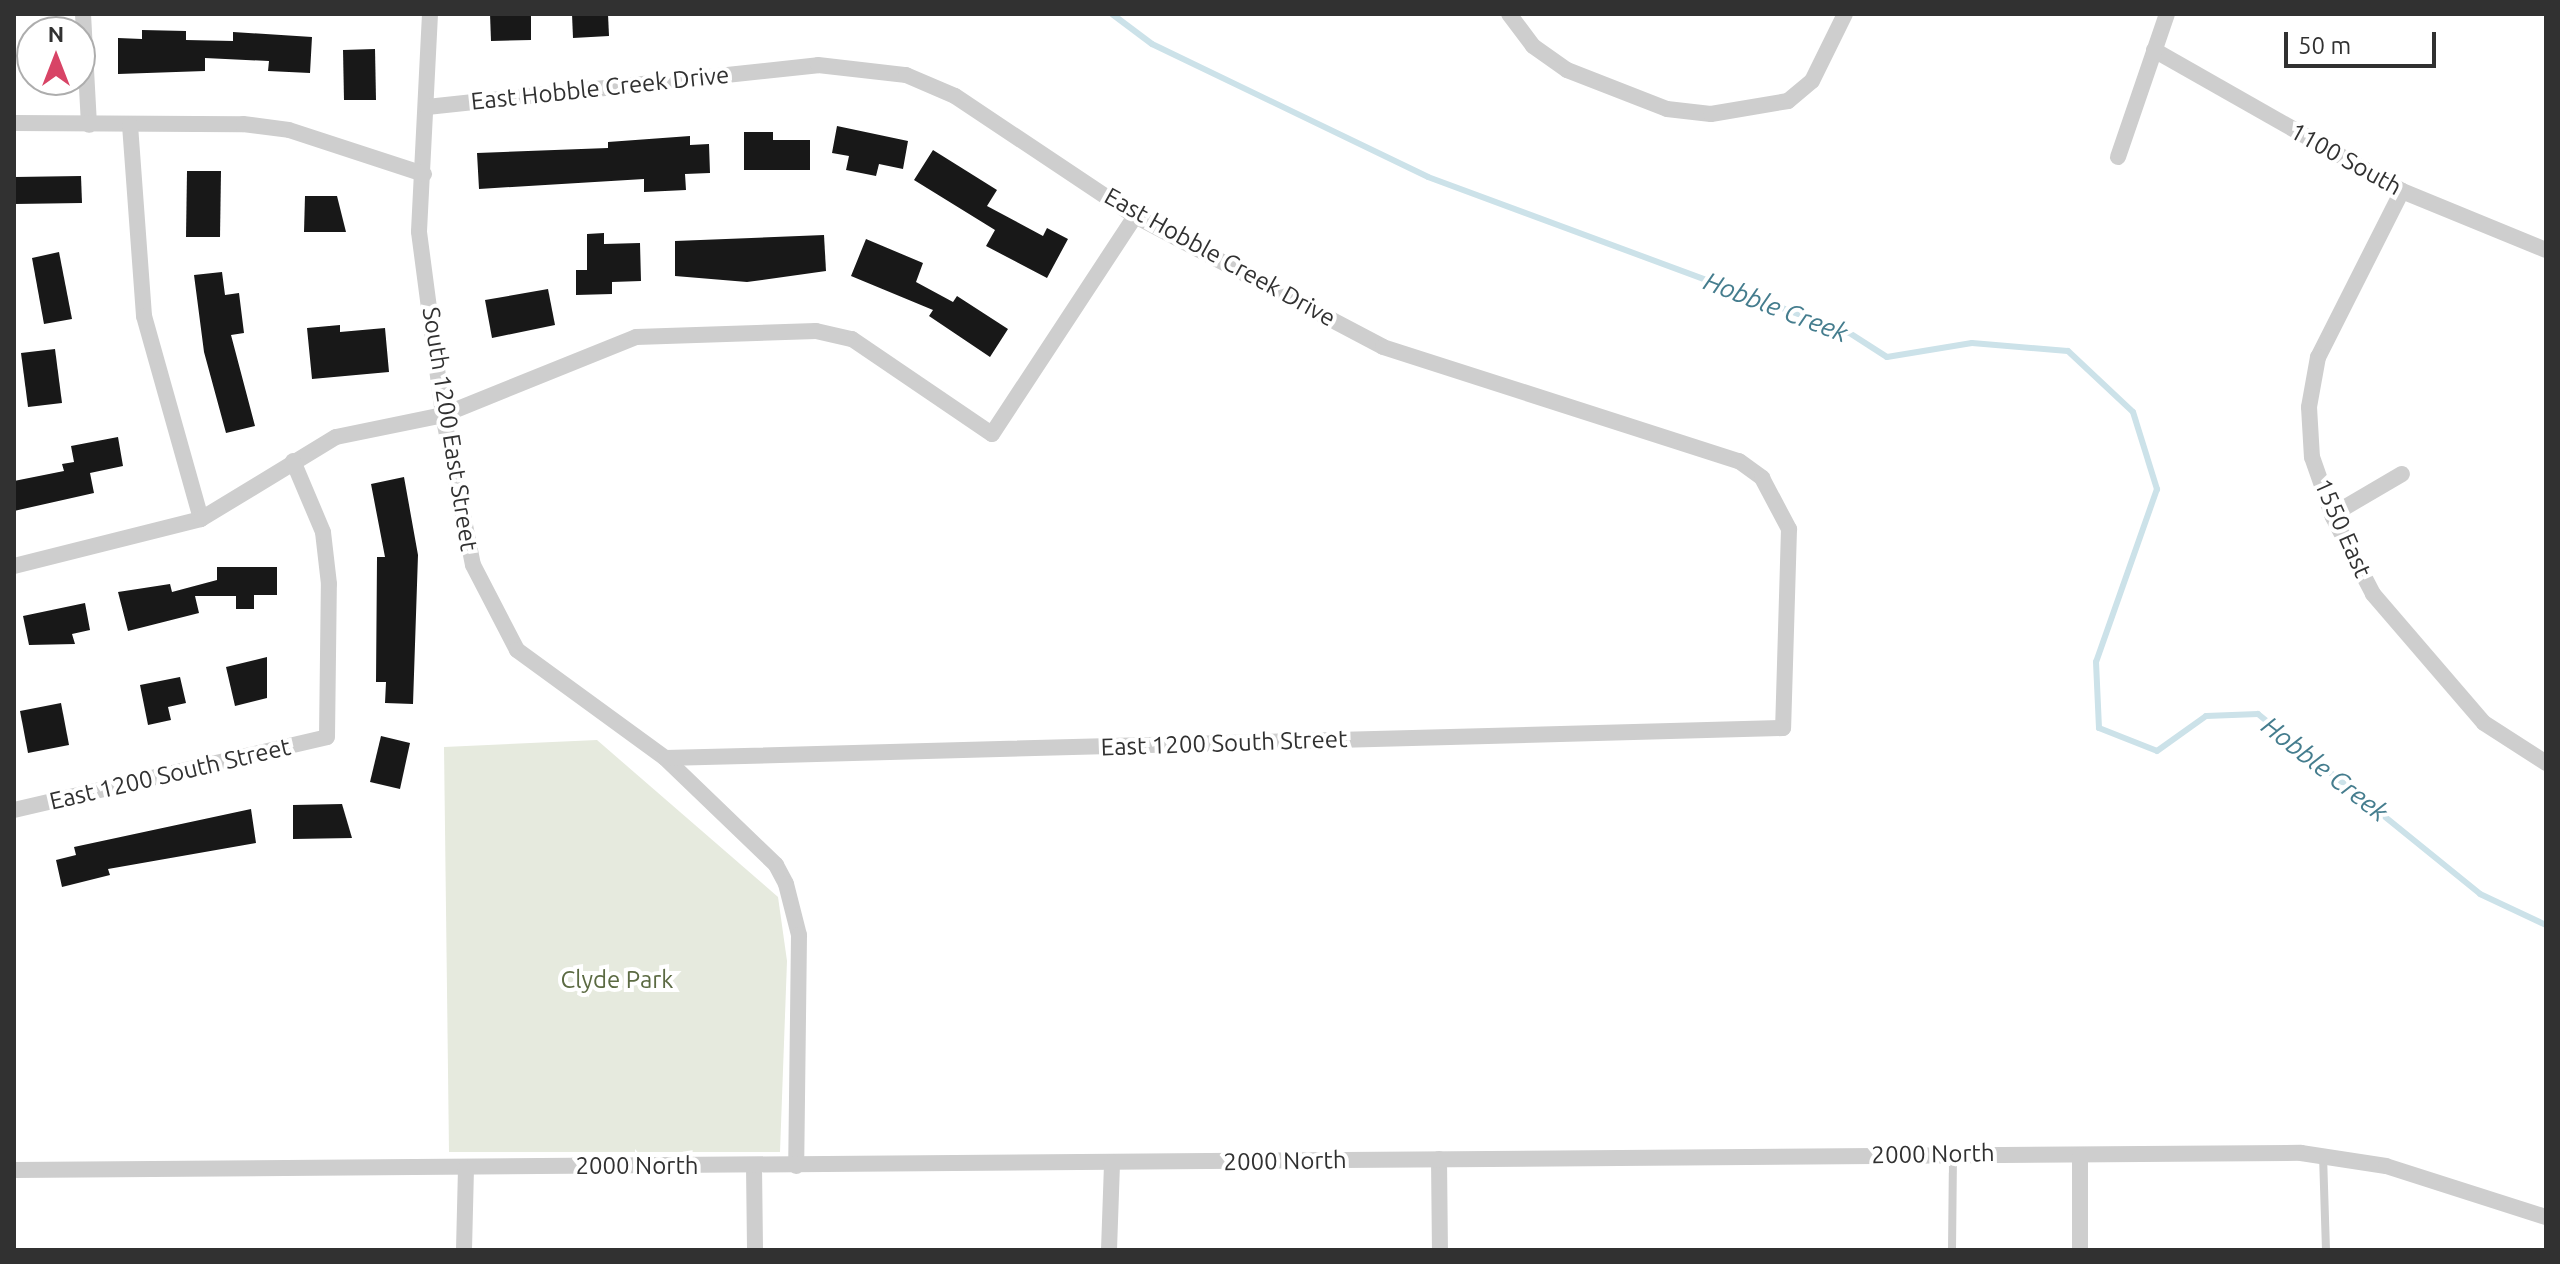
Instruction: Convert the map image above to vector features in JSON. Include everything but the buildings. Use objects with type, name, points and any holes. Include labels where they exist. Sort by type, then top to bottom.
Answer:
[{"type":"street","points":[[83,14],[89,125]]},
{"type":"street","name":"South 1200 East Street","points":[[430,14],[419,232],[443,415],[473,565],[501,629],[541,671],[665,758],[776,865],[794,907],[799,948],[796,1166]]},
{"type":"street","points":[[1509,14],[1533,46],[1567,70],[1667,109],[1711,114],[1788,101],[1812,81],[1845,14]]},
{"type":"street","points":[[2118,157],[2167,14]]},
{"type":"street","name":"1100 South","points":[[2154,50],[2402,191],[2546,250]]},
{"type":"street","name":"East Hobble Creek Drive","points":[[427,107],[854,65],[906,75],[955,96],[1135,216],[1383,347],[1712,449],[1762,478],[1789,529],[1783,728]]},
{"type":"street","points":[[14,123],[289,130],[424,174]]},
{"type":"street","points":[[130,125],[144,316],[201,519]]},
{"type":"street","name":"1550 East","points":[[2402,191],[2318,357],[2309,407],[2312,457],[2332,515],[2373,594],[2418,652],[2484,723],[2544,757]]},
{"type":"street","points":[[14,566],[201,519],[336,437],[443,415],[636,337],[816,331],[880,353],[992,434],[1135,216]]},
{"type":"street","name":"East 1200 South Street","points":[[14,810],[327,737],[329,584],[323,532],[293,461]]},
{"type":"street","points":[[2332,515],[2402,474]]},
{"type":"street","name":"East 1200 South Street","points":[[665,758],[1783,728]]},
{"type":"street","name":"2000 North","points":[[14,1170],[796,1166],[1953,1154],[2323,1155],[2386,1166],[2546,1217]]},
{"type":"street","points":[[2080,1155],[2080,1250]]},
{"type":"street","points":[[1439,1159],[1440,1250]]},
{"type":"street","points":[[1109,1250],[1112,1162]]},
{"type":"street","points":[[754,1166],[755,1250]]},
{"type":"street","points":[[464,1250],[466,1168]]},
{"type":"lane","points":[[1952,1250],[1953,1154]]},
{"type":"lane","points":[[2323,1155],[2326,1250]]},
{"type":"green space","name":"Clyde Park","points":[[597,740],[778,897],[787,961],[780,1152],[449,1152],[444,747]]},
{"type":"waterway","name":"Hobble Creek","points":[[1112,14],[1152,44],[1428,177],[1848,332],[1887,357],[1972,343],[2068,351],[2133,412],[2157,489],[2096,662],[2099,728],[2157,751],[2206,716],[2258,714],[2480,894],[2546,925]]}]
